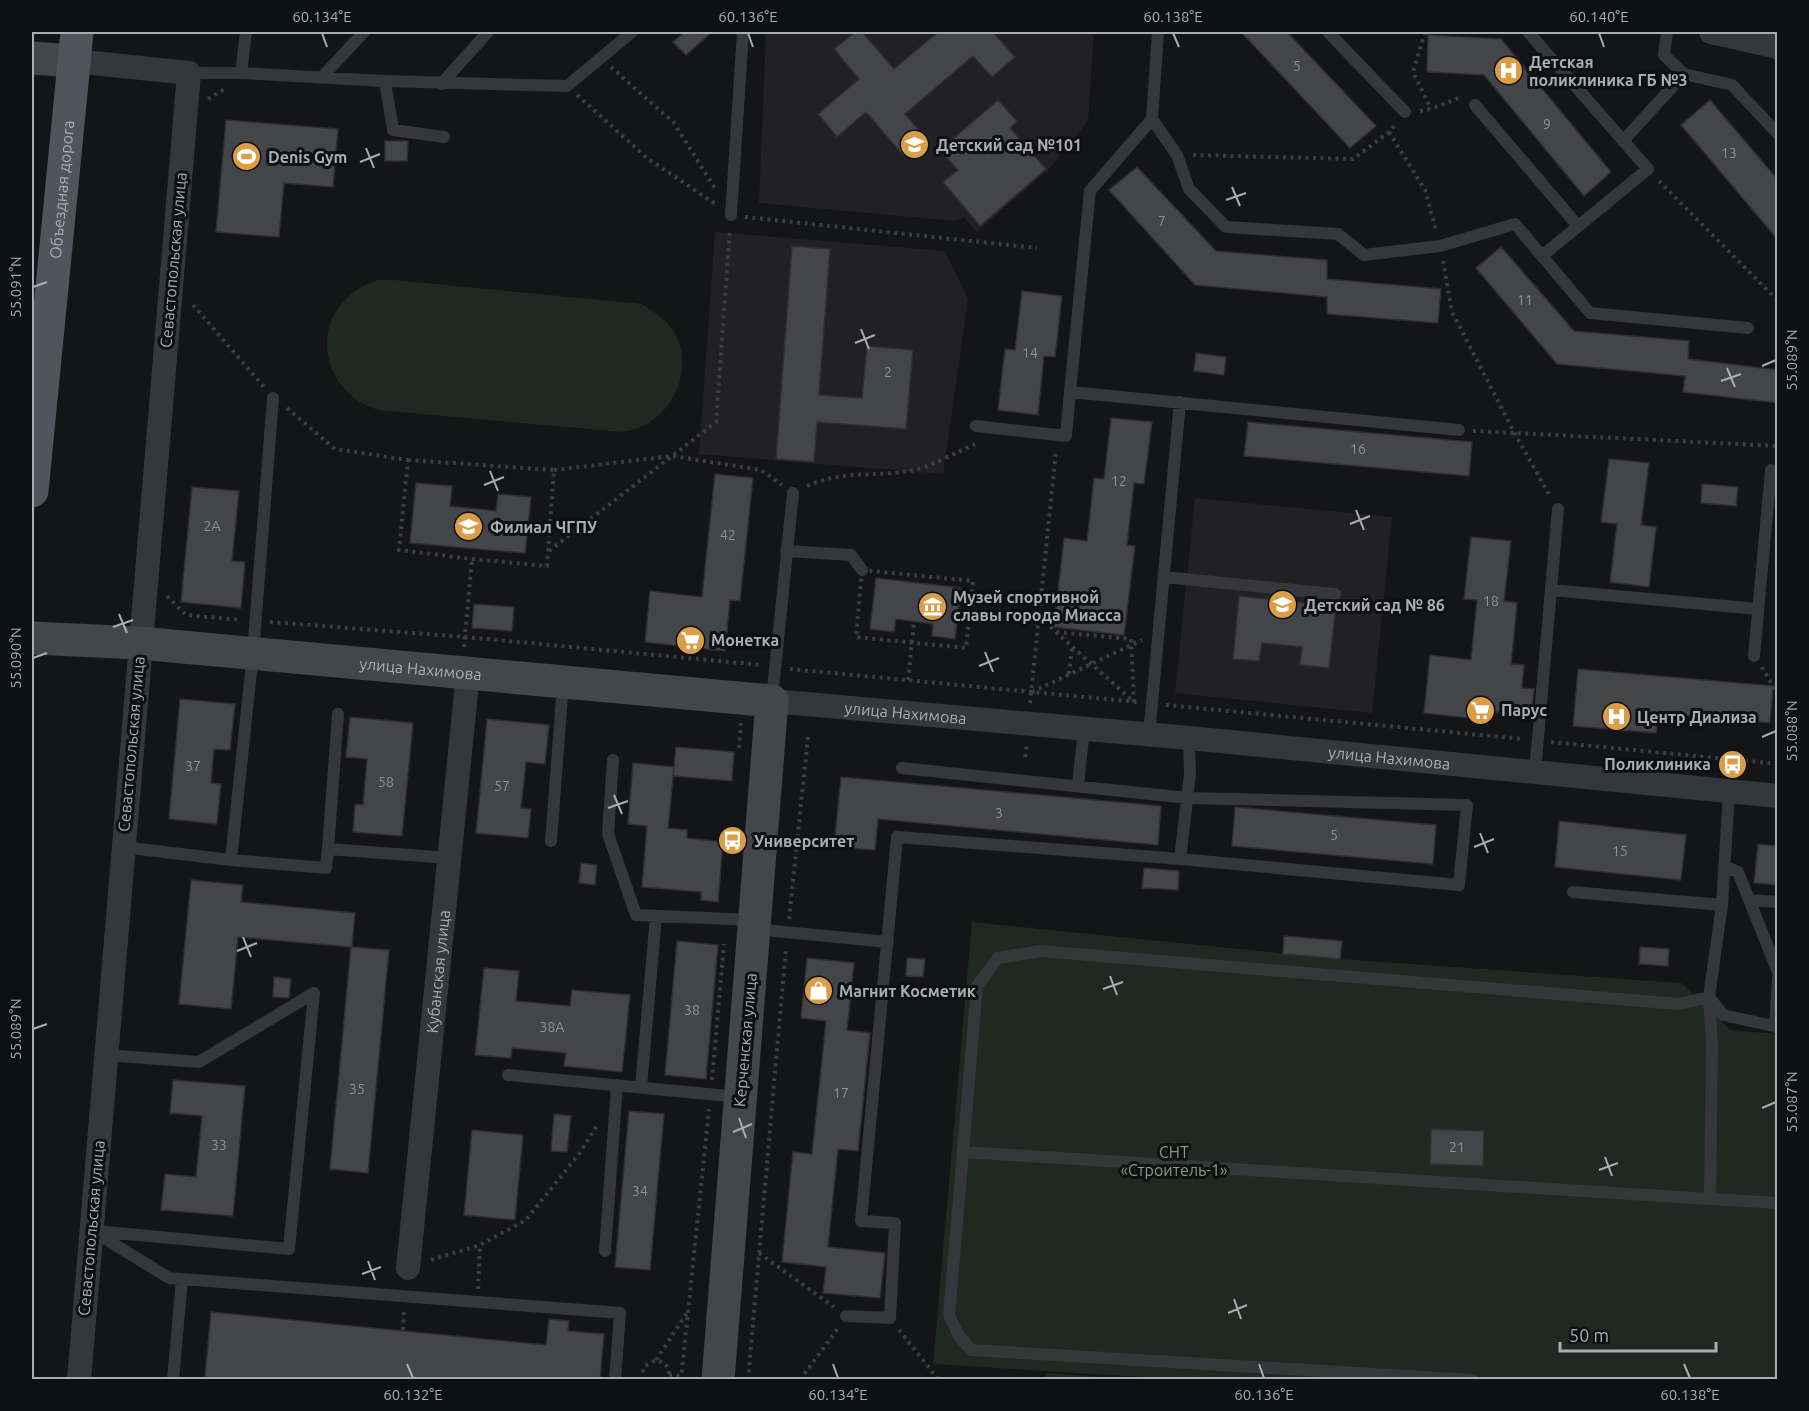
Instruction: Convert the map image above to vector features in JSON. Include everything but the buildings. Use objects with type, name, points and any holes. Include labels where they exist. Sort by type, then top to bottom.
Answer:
[{"type":"main road","name":"Объездная дорога","points":[[32,491],[38,371],[76,46]]},
{"type":"street","points":[[1711,32],[1778,47]]},
{"type":"street","points":[[32,58],[76,46],[189,73]]},
{"type":"street","name":"Севастопольская улица","points":[[79,1380],[139,643],[189,73]]},
{"type":"street","name":"улица Нахимова","points":[[32,638],[139,643],[465,672],[1189,738],[1778,796]]},
{"type":"street","name":"Кубанская улица","points":[[408,1268],[450,858],[465,672]]},
{"type":"street","name":"Керченская улица","points":[[718,1380],[725,1096],[745,923],[758,699]]},
{"type":"lane","points":[[241,73],[246,32]]},
{"type":"lane","points":[[321,78],[364,32]]},
{"type":"lane","points":[[441,84],[488,32]]},
{"type":"lane","points":[[189,73],[241,73],[441,84],[567,86],[632,32]]},
{"type":"lane","points":[[731,215],[743,32]]},
{"type":"lane","points":[[976,426],[1066,436],[1090,191],[1152,119],[1158,32]]},
{"type":"lane","points":[[1328,32],[1405,112]]},
{"type":"lane","points":[[1528,32],[1648,169],[1542,256]]},
{"type":"lane","points":[[1667,32],[1664,55],[1684,74],[1732,86],[1778,135]]},
{"type":"lane","points":[[1623,141],[1684,74]]},
{"type":"lane","points":[[385,81],[393,130],[444,137]]},
{"type":"lane","points":[[1475,105],[1578,226]]},
{"type":"lane","points":[[1152,119],[1177,155],[1189,189],[1226,227],[1338,234],[1364,255],[1440,246],[1515,224],[1590,313],[1748,328]]},
{"type":"lane","points":[[1070,392],[1459,430]]},
{"type":"lane","points":[[231,860],[254,653],[273,398]]},
{"type":"lane","points":[[1149,735],[1180,402]]},
{"type":"lane","points":[[1754,654],[1771,470]]},
{"type":"lane","points":[[758,699],[775,667],[793,493]]},
{"type":"lane","points":[[1534,772],[1558,509]]},
{"type":"lane","points":[[786,551],[851,555],[862,570]]},
{"type":"lane","points":[[1164,577],[1335,594]]},
{"type":"lane","points":[[1551,590],[1758,609]]},
{"type":"lane","points":[[551,841],[563,681]]},
{"type":"lane","points":[[122,846],[231,860],[326,868],[338,714]]},
{"type":"lane","points":[[1078,785],[1084,729]]},
{"type":"lane","points":[[1180,859],[1188,798],[1189,738]]},
{"type":"lane","points":[[614,760],[608,834],[636,915],[745,923],[788,932],[888,942]]},
{"type":"lane","points":[[846,1316],[890,1318],[895,1223],[861,1221],[897,837],[1180,859],[1459,885],[1467,805],[1188,798],[902,768]]},
{"type":"lane","points":[[1710,1199],[1712,1044],[1709,997],[1722,904],[1729,792]]},
{"type":"lane","points":[[328,849],[450,858]]},
{"type":"lane","points":[[1709,997],[1723,1016],[1776,1027],[1778,975],[1738,872],[1724,866]]},
{"type":"lane","points":[[1573,892],[1722,904]]},
{"type":"lane","points":[[1749,900],[1778,902]]},
{"type":"lane","points":[[641,1088],[656,916]]},
{"type":"lane","points":[[1473,1380],[971,1350],[959,1336],[949,1315],[977,986],[998,958],[1040,951],[1679,1004],[1709,997]]},
{"type":"lane","points":[[91,1230],[289,1249],[314,993],[199,1062],[106,1055]]},
{"type":"lane","points":[[508,1075],[616,1090],[641,1088],[725,1096]]},
{"type":"lane","points":[[605,1251],[616,1090]]},
{"type":"lane","points":[[963,1152],[1778,1203]]},
{"type":"lane","points":[[91,1230],[169,1278],[620,1313],[615,1380]]},
{"type":"lane","points":[[173,1380],[182,1280]]},
{"type":"path","points":[[1425,32],[1413,72],[1431,109]]},
{"type":"path","points":[[549,552],[716,422],[731,215],[674,123],[601,58]]},
{"type":"path","points":[[567,86],[647,158],[731,215],[1037,248]]},
{"type":"path","points":[[207,100],[226,88]]},
{"type":"path","points":[[1177,155],[1353,159],[1389,132],[1405,112],[1431,109],[1465,96],[1475,105]]},
{"type":"path","points":[[1389,132],[1425,190],[1440,246],[1452,312],[1515,434],[1558,509]]},
{"type":"path","points":[[1648,169],[1778,301]]},
{"type":"path","points":[[192,316],[193,304]]},
{"type":"path","points":[[1459,430],[1778,446]]},
{"type":"path","points":[[1028,724],[1057,435]]},
{"type":"path","points":[[825,478],[913,471],[975,444]]},
{"type":"path","points":[[554,470],[547,566],[472,560],[399,550],[408,460],[554,470],[672,456],[761,470],[793,493]]},
{"type":"path","points":[[465,672],[465,637],[472,560]]},
{"type":"path","points":[[862,570],[973,581],[966,648],[856,638],[862,570]]},
{"type":"path","points":[[167,595],[186,615],[747,662],[775,667],[1778,764]]},
{"type":"path","points":[[1039,617],[1134,702]]},
{"type":"path","points":[[908,680],[914,621]]},
{"type":"path","points":[[1056,632],[1131,639],[1134,702]]},
{"type":"path","points":[[1031,692],[1159,632]]},
{"type":"path","points":[[1069,674],[1072,647]]},
{"type":"path","points":[[1754,654],[1778,695]]},
{"type":"path","points":[[739,757],[758,699],[747,662]]},
{"type":"path","points":[[748,1380],[808,737]]},
{"type":"path","points":[[656,1360],[668,1366],[669,1377],[681,1378],[688,1310],[725,1096],[745,923]]},
{"type":"path","points":[[408,1268],[480,1245],[526,1220],[579,1154],[616,1090]]},
{"type":"path","points":[[478,1285],[480,1245]]},
{"type":"path","points":[[759,1253],[846,1316],[800,1380]]},
{"type":"path","points":[[644,1380],[645,1366],[656,1360],[688,1310]]},
{"type":"path","points":[[890,1318],[939,1380]]},
{"type":"shaded area","name":"Детский сад №101","points":[[766,32],[1094,32],[1088,121],[1050,168],[976,232],[964,217],[955,221],[759,203]]},
{"type":"shaded area","points":[[715,232],[945,251],[968,299],[943,474],[699,454]]},
{"type":"shaded area","name":"Детский сад № 86","points":[[1195,498],[1392,517],[1372,713],[1175,693]]},
{"type":"green space","points":[[378,280],[642,304],[671,327],[680,345],[682,371],[679,385],[666,408],[656,417],[642,426],[622,432],[378,410],[357,400],[346,391],[331,367],[327,340],[329,327],[343,302],[359,289]]},
{"type":"green space","name":"СНТ «Строитель-1»","points":[[972,922],[1340,959],[1681,983],[1730,1030],[1777,1034],[1777,1379],[1191,1380],[933,1364]]},
{"type":"green space","points":[[1046,1373],[1132,1379],[1045,1379]]},
{"type":"place","name":"Детская поликлиника ГБ №3","points":[[1508,71]]},
{"type":"place","name":"Детский сад №101","points":[[915,145]]},
{"type":"place","name":"Denis Gym","points":[[247,157]]},
{"type":"place","name":"Филиал ЧГПУ","points":[[469,527]]},
{"type":"place","name":"Детский сад № 86","points":[[1283,605]]},
{"type":"place","name":"Музей спортивной славы города Миасса","points":[[932,606]]},
{"type":"place","name":"Монетка","points":[[690,640]]},
{"type":"place","name":"Парус","points":[[1480,710]]},
{"type":"place","name":"Центр Диализа","points":[[1616,717]]},
{"type":"place","name":"Поликлиника","points":[[1732,764]]},
{"type":"place","name":"Университет","points":[[733,841]]},
{"type":"place","name":"Магнит Косметик","points":[[818,991]]}]
